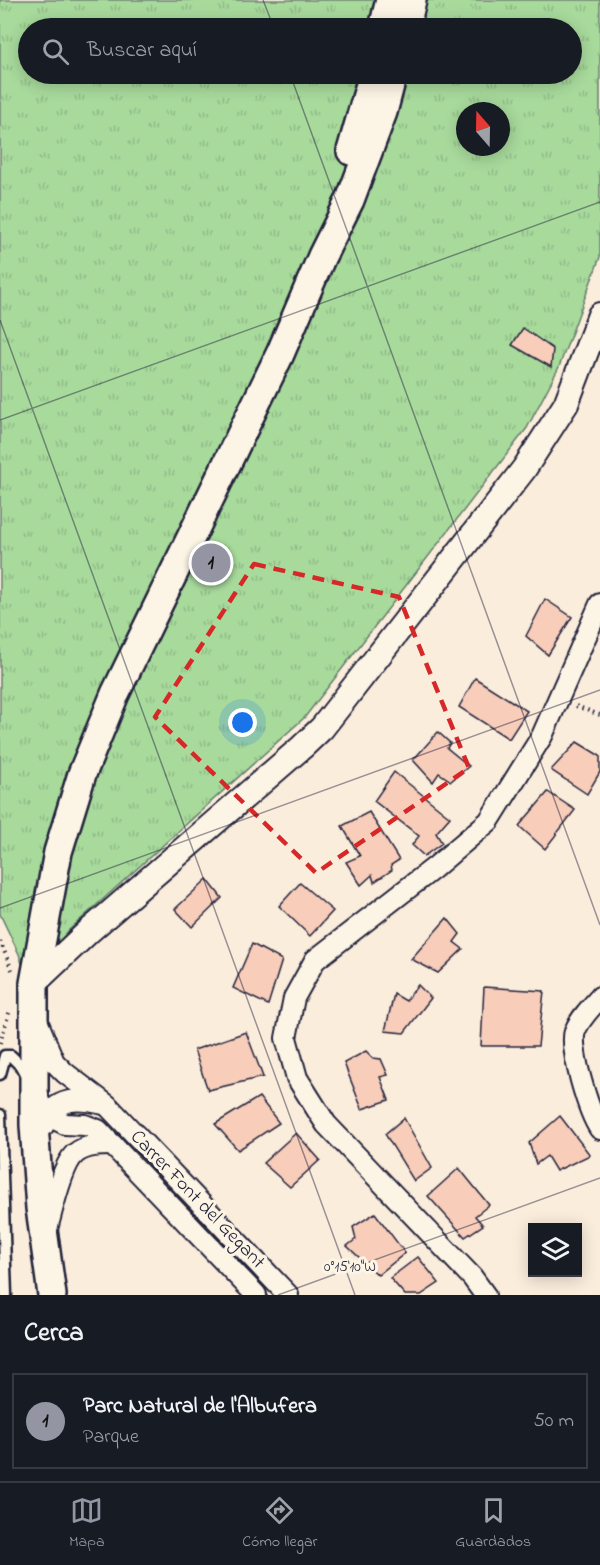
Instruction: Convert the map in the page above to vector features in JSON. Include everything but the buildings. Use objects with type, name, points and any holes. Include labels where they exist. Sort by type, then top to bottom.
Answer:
[{"type":"main road","points":[[386,18],[390,0]]},
{"type":"main road","points":[[408,18],[412,0]]},
{"type":"main road","points":[[322,256],[370,84]]},
{"type":"main road","points":[[49,1290],[40,1208],[33,1088],[23,979],[58,852],[82,774],[115,694],[280,354],[322,256],[351,200],[383,112],[390,84]]},
{"type":"street","points":[[419,18],[423,0]]},
{"type":"street","points":[[23,979],[87,932],[302,747],[338,709],[547,436],[566,404],[600,315]]},
{"type":"street","points":[[485,1295],[472,1277],[326,1124],[297,1078],[286,1038],[294,998],[315,960],[434,868],[489,821],[542,736],[600,604]]},
{"type":"street","points":[[600,997],[580,1021],[575,1031],[574,1046],[592,1114],[600,1129]]},
{"type":"street","points":[[27,1014],[37,1043],[38,1100],[47,1115]]},
{"type":"street","name":"Carrer Font del Gegant","points":[[27,1014],[54,1062],[107,1105],[288,1295]]},
{"type":"street","points":[[40,1208],[45,1198],[40,1136],[47,1115],[56,1106],[74,1100],[89,1100],[107,1105]]},
{"type":"street","name":"Carrer Font del Gegant","points":[[47,1115],[65,1124],[85,1125],[98,1130],[256,1295]]},
{"type":"street","name":"Carrer Font del Gegant","points":[[44,1238],[67,1163],[76,1153],[90,1146],[113,1145]]},
{"type":"lane","points":[[0,1074],[5,1056],[11,1056],[21,1066],[33,1088]]},
{"type":"lane","points":[[0,1115],[6,1295]]},
{"type":"path","points":[[558,700],[600,715]]},
{"type":"path","points":[[0,941],[12,967],[23,979]]},
{"type":"path","points":[[0,1043],[27,1014]]},
{"type":"highlighted area","points":[[254,564],[399,597],[469,768],[316,873],[155,717]]},
{"type":"green space","points":[[0,0],[600,0],[600,257],[559,367],[527,428],[305,717],[69,930],[27,980],[19,954],[0,914]]},
{"type":"place","name":"Parc Natural de l'Albufera","points":[[211,563]]}]
